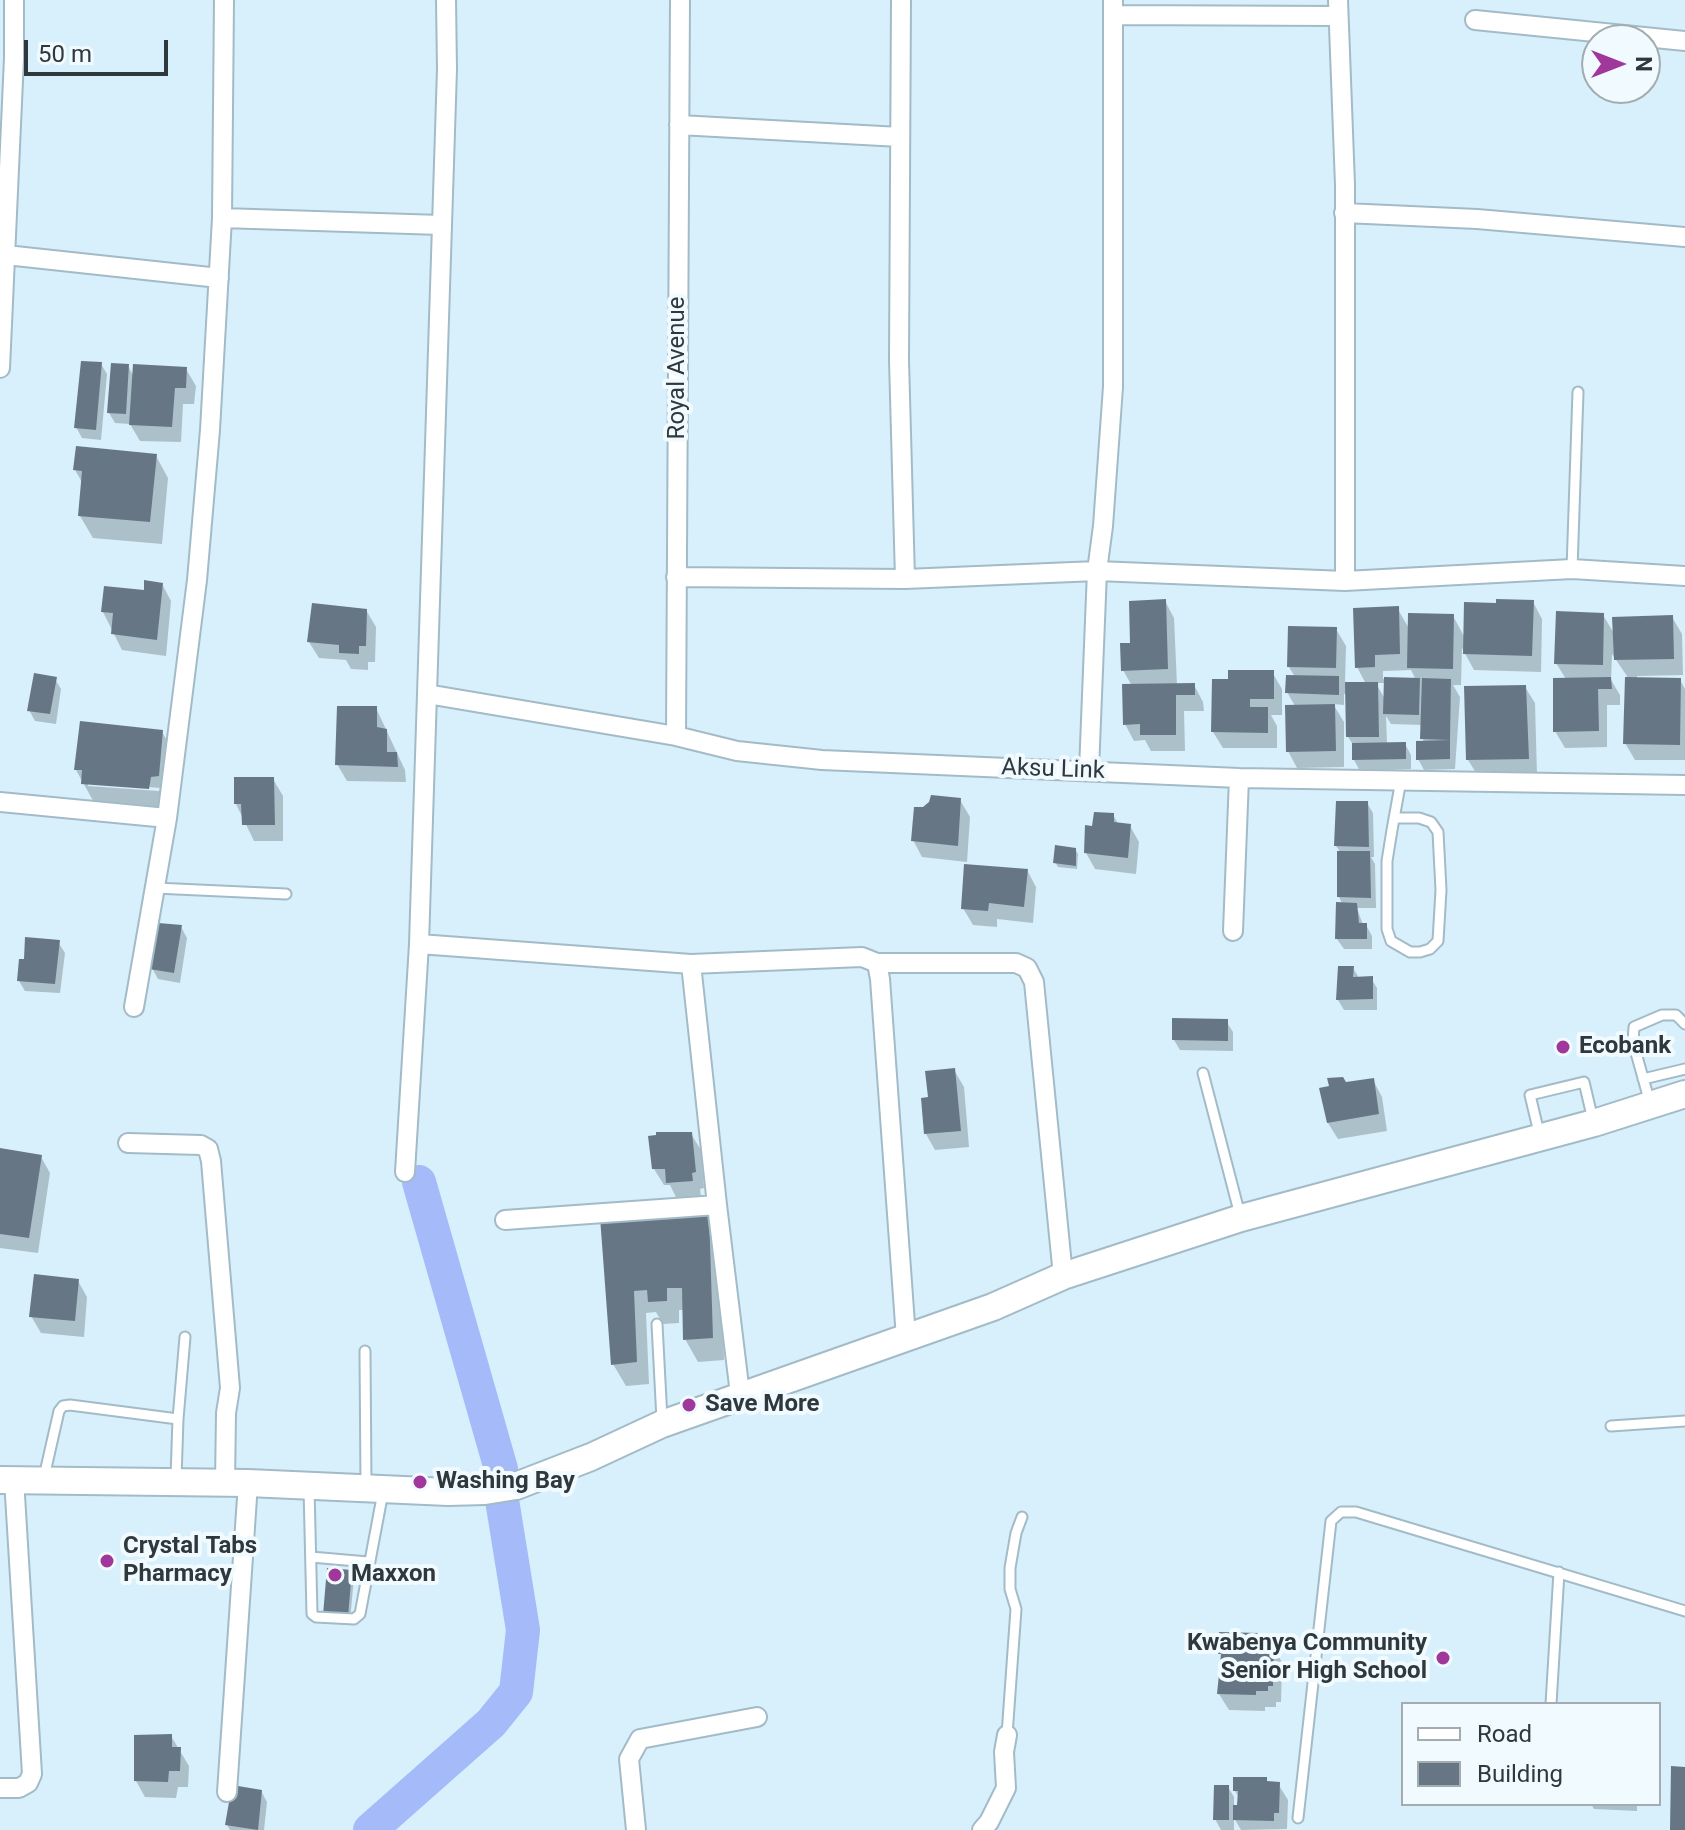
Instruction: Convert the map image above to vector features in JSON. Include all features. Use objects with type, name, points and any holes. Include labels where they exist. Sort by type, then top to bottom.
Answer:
[{"type":"main road","points":[[7,1479],[473,1491],[516,1486],[740,1394],[993,1307],[1063,1276],[1241,1218],[1594,1123],[1647,1092],[1685,1094]]},
{"type":"street","points":[[0,368],[6,255],[7,58],[14,0]]},
{"type":"street","points":[[134,1007],[167,818],[197,580],[210,430],[222,218],[224,0]]},
{"type":"street","points":[[405,1172],[419,944],[447,69],[446,0]]},
{"type":"street","name":"Royal Avenue","points":[[676,736],[680,0]]},
{"type":"street","points":[[901,0],[899,360],[905,579]]},
{"type":"street","points":[[1089,770],[1097,571],[1113,387],[1113,8],[1338,8],[1344,213],[1345,581]]},
{"type":"street","points":[[1475,20],[1685,41]]},
{"type":"street","points":[[679,125],[900,137]]},
{"type":"street","points":[[1344,213],[1477,219],[1685,237]]},
{"type":"street","points":[[222,218],[441,225]]},
{"type":"street","points":[[6,255],[219,278]]},
{"type":"street","points":[[676,577],[905,579],[1097,571],[1345,581],[1572,569],[1685,576]]},
{"type":"street","name":"Aksu Link","points":[[427,694],[676,736],[737,751],[792,758],[1239,778],[1685,785]]},
{"type":"street","points":[[1233,931],[1239,778]]},
{"type":"street","points":[[0,802],[167,818]]},
{"type":"street","points":[[419,944],[691,964],[862,957],[877,963],[1016,963],[1027,968],[1034,982],[1063,1276]]},
{"type":"street","points":[[877,963],[906,1338]]},
{"type":"street","points":[[691,964],[740,1394]]},
{"type":"street","points":[[128,1143],[201,1145],[208,1149],[230,1388],[226,1413],[237,1483],[227,1792]]},
{"type":"street","points":[[505,1220],[717,1205]]},
{"type":"street","points":[[0,1788],[19,1788],[28,1783],[32,1774],[7,1479]]},
{"type":"street","points":[[636,1830],[629,1759],[640,1739],[757,1717]]},
{"type":"street","points":[[982,1830],[1006,1788],[1004,1752],[1007,1735]]},
{"type":"lane","points":[[1572,569],[1578,392]]},
{"type":"lane","points":[[1394,818],[1419,818],[1431,822],[1438,832],[1441,890],[1438,941],[1430,949],[1420,952],[1410,952],[1391,941],[1387,929],[1387,861],[1394,818],[1401,780]]},
{"type":"lane","points":[[155,888],[286,894]]},
{"type":"lane","points":[[1685,1024],[1676,1015],[1662,1015],[1634,1027],[1633,1042],[1647,1092],[1685,1069]]},
{"type":"lane","points":[[1203,1073],[1241,1218]]},
{"type":"lane","points":[[1541,1138],[1530,1095],[1584,1082],[1594,1123]]},
{"type":"lane","points":[[657,1324],[662,1424]]},
{"type":"lane","points":[[176,1483],[185,1337]]},
{"type":"lane","points":[[309,1486],[310,1608],[316,1617],[358,1618],[368,1562],[375,1489],[365,1351]]},
{"type":"lane","points":[[44,1480],[59,1411],[63,1406],[178,1419]]},
{"type":"lane","points":[[1611,1426],[1685,1421]]},
{"type":"lane","points":[[1298,1818],[1331,1521],[1341,1512],[1356,1512],[1685,1611]]},
{"type":"lane","points":[[1007,1735],[1016,1609],[1010,1589],[1010,1568],[1022,1517]]},
{"type":"lane","points":[[311,1557],[368,1562]]},
{"type":"lane","points":[[1551,1702],[1559,1572]]},
{"type":"building","points":[[81,361],[102,362],[96,430],[74,428]]},
{"type":"building","points":[[111,363],[129,364],[126,414],[107,413]]},
{"type":"building","points":[[133,364],[187,367],[186,388],[175,388],[172,427],[129,425]]},
{"type":"building","points":[[76,446],[157,454],[150,522],[78,516],[82,471],[73,470]]},
{"type":"building","points":[[144,580],[163,583],[157,640],[111,634],[113,613],[101,612],[104,586],[144,590]]},
{"type":"building","points":[[1166,599],[1168,669],[1121,671],[1120,643],[1130,643],[1129,601]]},
{"type":"building","points":[[1496,599],[1534,600],[1532,656],[1463,654],[1464,602],[1496,603]]},
{"type":"building","points":[[312,603],[367,609],[366,646],[359,646],[359,654],[339,653],[339,645],[307,642]]},
{"type":"building","points":[[1399,606],[1400,654],[1375,655],[1375,667],[1355,668],[1353,608]]},
{"type":"building","points":[[1556,611],[1604,613],[1603,665],[1554,664]]},
{"type":"building","points":[[1408,613],[1454,614],[1453,669],[1407,668]]},
{"type":"building","points":[[1673,615],[1674,659],[1614,660],[1612,617]]},
{"type":"building","points":[[1288,626],[1337,627],[1336,668],[1287,667]]},
{"type":"building","points":[[1228,670],[1274,670],[1274,699],[1250,699],[1250,707],[1268,707],[1268,733],[1211,732],[1212,679],[1228,679]]},
{"type":"building","points":[[34,673],[57,677],[50,714],[27,711]]},
{"type":"building","points":[[1286,675],[1339,676],[1339,695],[1285,693]]},
{"type":"building","points":[[1384,677],[1420,678],[1419,715],[1383,714]]},
{"type":"building","points":[[1611,677],[1612,689],[1598,689],[1599,731],[1553,732],[1553,678]]},
{"type":"building","points":[[1625,677],[1681,678],[1680,745],[1623,744]]},
{"type":"building","points":[[1422,678],[1451,679],[1450,740],[1420,739]]},
{"type":"building","points":[[1345,682],[1378,682],[1379,737],[1346,737]]},
{"type":"building","points":[[1195,683],[1195,695],[1176,695],[1176,735],[1140,735],[1140,724],[1123,725],[1122,684]]},
{"type":"building","points":[[1526,685],[1529,759],[1466,760],[1464,686]]},
{"type":"building","points":[[1335,704],[1336,751],[1286,752],[1285,705]]},
{"type":"building","points":[[337,706],[377,706],[377,727],[387,729],[387,752],[397,752],[398,767],[335,765]]},
{"type":"building","points":[[80,721],[163,730],[159,776],[151,777],[149,789],[81,784],[82,770],[74,770]]},
{"type":"building","points":[[1450,740],[1450,759],[1416,760],[1416,741]]},
{"type":"building","points":[[1406,742],[1406,759],[1352,760],[1352,743]]},
{"type":"building","points":[[234,777],[274,777],[275,825],[242,825],[241,804],[234,804]]},
{"type":"building","points":[[931,795],[961,798],[958,846],[911,841],[914,807],[923,807]]},
{"type":"building","points":[[1336,801],[1368,801],[1369,847],[1334,846]]},
{"type":"building","points":[[1094,812],[1114,813],[1114,822],[1131,824],[1128,858],[1084,853],[1085,825],[1092,826]]},
{"type":"building","points":[[1055,845],[1076,848],[1076,866],[1053,863]]},
{"type":"building","points":[[1337,851],[1370,851],[1371,898],[1337,897]]},
{"type":"building","points":[[964,864],[1028,869],[1024,907],[989,903],[988,911],[961,909]]},
{"type":"building","points":[[1336,902],[1357,903],[1359,923],[1367,923],[1367,939],[1335,939]]},
{"type":"building","points":[[158,923],[182,925],[174,973],[149,969]]},
{"type":"building","points":[[25,937],[60,940],[55,984],[17,981],[19,959],[24,959]]},
{"type":"building","points":[[1338,966],[1354,966],[1353,977],[1373,976],[1373,999],[1336,1000]]},
{"type":"building","points":[[1172,1018],[1228,1019],[1228,1041],[1172,1040]]},
{"type":"building","points":[[955,1068],[961,1131],[924,1134],[921,1098],[928,1097],[925,1071]]},
{"type":"building","points":[[1343,1077],[1346,1082],[1374,1078],[1379,1114],[1327,1123],[1319,1088],[1329,1086],[1327,1078]]},
{"type":"building","points":[[656,1132],[692,1132],[696,1172],[692,1173],[693,1181],[666,1183],[665,1169],[652,1169],[648,1136],[656,1135]]},
{"type":"building","points":[[0,1148],[42,1155],[29,1238],[0,1234]]},
{"type":"building","points":[[709,1212],[713,1338],[683,1340],[682,1288],[667,1288],[667,1301],[648,1302],[647,1290],[634,1291],[637,1362],[611,1365],[600,1217]]},
{"type":"building","points":[[34,1274],[79,1279],[75,1321],[29,1317]]},
{"type":"building","points":[[327,1568],[352,1570],[348,1617],[323,1615]]},
{"type":"building","points":[[1219,1632],[1258,1633],[1258,1637],[1269,1638],[1268,1644],[1274,1644],[1273,1686],[1268,1686],[1268,1691],[1256,1691],[1256,1695],[1217,1694],[1221,1654],[1218,1654]]},
{"type":"building","points":[[172,1734],[172,1747],[181,1747],[180,1771],[169,1771],[168,1782],[134,1781],[134,1735]]},
{"type":"building","points":[[1671,1766],[1685,1767],[1685,1830],[1670,1830]]},
{"type":"building","points":[[1233,1777],[1267,1777],[1267,1781],[1280,1782],[1279,1813],[1274,1813],[1274,1821],[1233,1820],[1233,1805],[1237,1805],[1238,1791],[1233,1791]]},
{"type":"building","points":[[232,1785],[262,1790],[258,1830],[225,1825]]},
{"type":"building","points":[[1214,1785],[1229,1785],[1229,1820],[1213,1820]]},
{"type":"waterway","points":[[419,1182],[501,1469]]},
{"type":"waterway","points":[[370,1830],[491,1723],[516,1692],[523,1630],[502,1500]]},
{"type":"place","name":"Ecobank","points":[[1563,1047]]},
{"type":"place","name":"Save More","points":[[689,1405]]},
{"type":"place","name":"Washing Bay","points":[[420,1482]]},
{"type":"place","name":"Crystal Tabs Pharmacy","points":[[107,1561]]},
{"type":"place","name":"Maxxon","points":[[335,1575]]},
{"type":"place","name":"Kwabenya Community Senior High School","points":[[1443,1658]]}]
